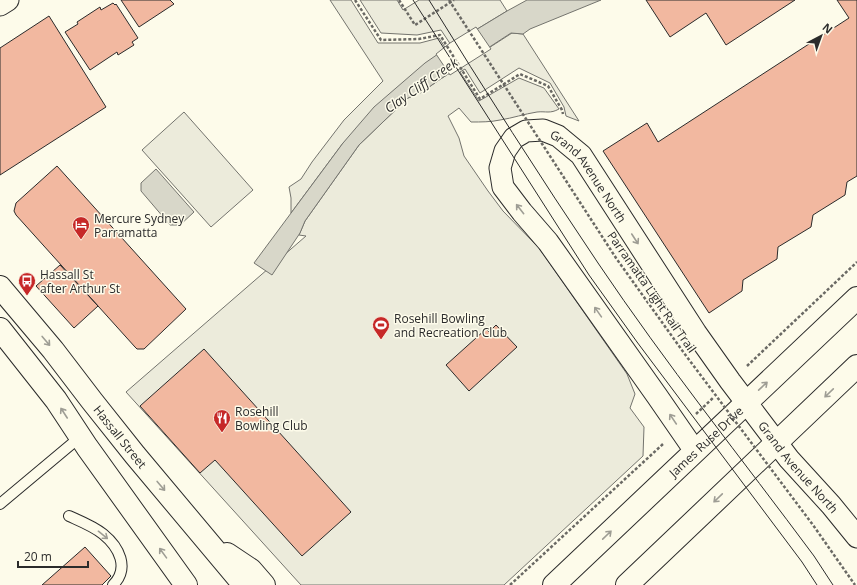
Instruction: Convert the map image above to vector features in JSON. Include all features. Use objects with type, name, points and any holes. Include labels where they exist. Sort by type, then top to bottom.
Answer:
[{"type":"main road","name":"Hassall Street","points":[[0,287],[53,350],[135,455],[244,585]]},
{"type":"main road","name":"James Ruse Drive","points":[[554,585],[857,298]]},
{"type":"main road","points":[[0,329],[56,400],[80,437],[186,585]]},
{"type":"main road","points":[[626,585],[857,366]]},
{"type":"main road","points":[[208,541],[252,570],[264,585]]},
{"type":"street","points":[[0,6],[8,0]]},
{"type":"street","name":"Grand Avenue North","points":[[695,451],[548,242],[522,212],[504,187],[500,168],[505,151],[514,138],[526,131],[543,130],[558,136],[581,155],[696,334],[776,443],[857,537]]},
{"type":"lane","points":[[0,504],[80,437]]},
{"type":"lane","points":[[69,516],[102,533],[112,542],[119,553],[122,563],[121,575],[113,585]]},
{"type":"path","points":[[355,0],[381,40],[419,39],[440,35],[480,99],[520,74],[548,86],[562,110],[563,117],[558,136]]},
{"type":"path","points":[[399,0],[415,25],[454,0]]},
{"type":"path","name":"Parramatta Light Rail Trail","points":[[449,0],[640,293],[818,531],[856,585]]},
{"type":"shaded area","points":[[330,0],[351,0],[378,43],[420,43],[439,38],[446,49],[343,143],[291,213],[289,187],[301,179],[344,120],[383,81]]},
{"type":"shaded area","points":[[360,0],[397,0],[403,10],[419,0],[500,0],[507,11],[451,45],[441,30],[417,35],[381,33]]},
{"type":"shaded area","name":"Rosehill Bowling and Recreation Club","points":[[512,33],[523,34],[579,121],[566,116],[564,107],[550,83],[519,68],[480,93],[465,69],[460,72],[479,101],[519,78],[544,88],[559,109],[486,122],[471,122],[459,108],[448,116],[459,138],[464,156],[488,191],[503,211],[539,248],[627,374],[635,394],[630,408],[644,427],[643,456],[504,585],[301,585],[126,392],[306,236],[299,235],[305,221],[359,145],[408,98],[422,92]]},
{"type":"shaded area","points":[[184,112],[253,190],[211,227],[142,150]]},
{"type":"water","name":"Clay Cliff Creek","points":[[527,0],[601,0],[530,29],[523,34],[511,33],[422,92],[408,98],[359,145],[305,221],[300,233],[272,275],[254,263],[343,143],[374,107],[425,63],[451,45]]},
{"type":"water","points":[[156,169],[194,212],[180,225],[170,225],[141,191],[141,183]]},
{"type":"pier","points":[[476,27],[491,49],[450,75],[436,54],[450,43]]},
{"type":"building","points":[[121,0],[170,0],[174,4],[139,27]]},
{"type":"building","points":[[646,0],[795,0],[726,45],[706,13],[670,37]]},
{"type":"building","points":[[837,0],[857,0],[857,176],[847,182],[845,195],[813,215],[811,227],[778,247],[777,259],[743,280],[742,291],[709,313],[603,151],[647,123],[658,142],[849,18]]},
{"type":"building","points":[[113,3],[115,5],[116,4],[138,38],[132,42],[134,45],[118,55],[117,52],[90,70],[65,32],[100,7],[101,10]]},
{"type":"building","points":[[49,16],[106,107],[0,175],[0,48]]},
{"type":"building","name":"Mercure Sydney Parramatta","points":[[57,166],[186,309],[144,349],[137,349],[135,347],[14,211],[16,203]]},
{"type":"building","points":[[60,265],[98,306],[74,328],[36,286]]},
{"type":"building","points":[[496,325],[517,347],[469,391],[446,365],[486,329],[489,332]]},
{"type":"building","name":"Rosehill Bowling Club","points":[[204,349],[351,512],[302,556],[215,460],[200,473],[140,406]]},
{"type":"building","points":[[85,547],[111,576],[102,585],[42,585]]},
{"type":"tram line","points":[[413,0],[589,275],[637,342],[802,562],[817,585]]},
{"type":"tram line","points":[[429,0],[491,100],[576,231],[624,301],[677,375],[814,556],[833,585]]},
{"type":"place","name":"Mercure Sydney Parramatta","points":[[81,240]]},
{"type":"place","name":"Hassall St after Arthur St","points":[[27,296]]},
{"type":"place","name":"Rosehill Bowling and Recreation Club","points":[[381,340]]},
{"type":"place","name":"Rosehill Bowling Club","points":[[222,433]]}]
